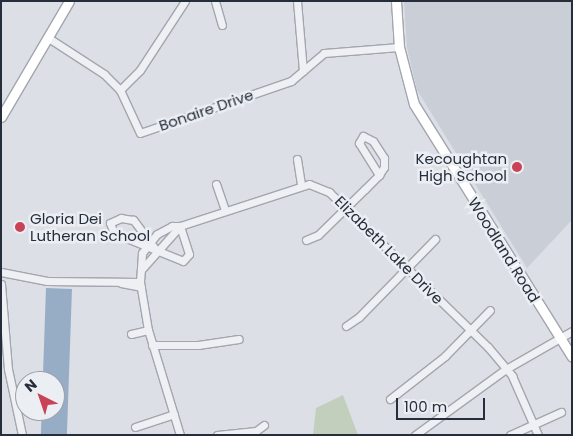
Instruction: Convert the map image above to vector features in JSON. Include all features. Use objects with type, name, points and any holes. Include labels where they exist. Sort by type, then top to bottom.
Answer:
[{"type":"main road","points":[[1,117],[69,1]]},
{"type":"main road","name":"Woodland Road","points":[[396,1],[399,47],[414,104],[572,357]]},
{"type":"street","points":[[120,90],[140,70],[185,1]]},
{"type":"street","points":[[215,1],[222,25]]},
{"type":"street","points":[[297,1],[303,71]]},
{"type":"street","name":"Bonaire Drive","points":[[47,37],[104,74],[120,90],[140,133],[291,81],[324,53],[399,47]]},
{"type":"street","points":[[306,240],[318,235],[347,208],[379,175],[385,165],[384,158],[371,139],[363,136],[359,141],[360,146],[379,175]]},
{"type":"street","points":[[298,159],[301,185]]},
{"type":"street","points":[[216,184],[225,210]]},
{"type":"street","name":"Elizabeth Lake Drive","points":[[149,243],[163,230],[301,185],[323,188],[347,208],[470,329],[506,369],[538,435]]},
{"type":"street","points":[[149,243],[114,233],[110,224],[121,218],[131,219],[156,250],[182,260],[188,259],[189,252],[180,226]]},
{"type":"street","name":"Elizabeth Lake Drive","points":[[141,270],[156,250],[180,226]]},
{"type":"street","points":[[346,326],[359,317],[435,239]]},
{"type":"street","points":[[149,243],[141,256],[140,285],[148,330],[180,435]]},
{"type":"street","points":[[1,272],[32,280],[140,285]]},
{"type":"street","points":[[1,284],[5,368],[22,435]]},
{"type":"street","points":[[390,399],[445,356],[490,310]]},
{"type":"street","points":[[132,334],[148,330]]},
{"type":"street","points":[[419,434],[506,369],[572,331]]},
{"type":"street","points":[[152,345],[198,345],[239,339]]},
{"type":"street","points":[[510,435],[561,412]]},
{"type":"street","points":[[135,427],[174,414]]},
{"type":"street","points":[[217,435],[256,430],[264,425]]},
{"type":"shaded area","name":"Kecoughtan High School","points":[[404,1],[572,1],[572,220],[527,268],[417,90],[407,48]]},
{"type":"green space","points":[[343,395],[358,435],[313,435],[316,408]]},
{"type":"water","points":[[46,288],[72,289],[67,435],[41,435],[41,421],[65,421],[65,371],[43,371]]},
{"type":"place","name":"Kecoughtan High School","points":[[517,167]]},
{"type":"place","name":"Gloria Dei Lutheran School","points":[[20,227]]}]
